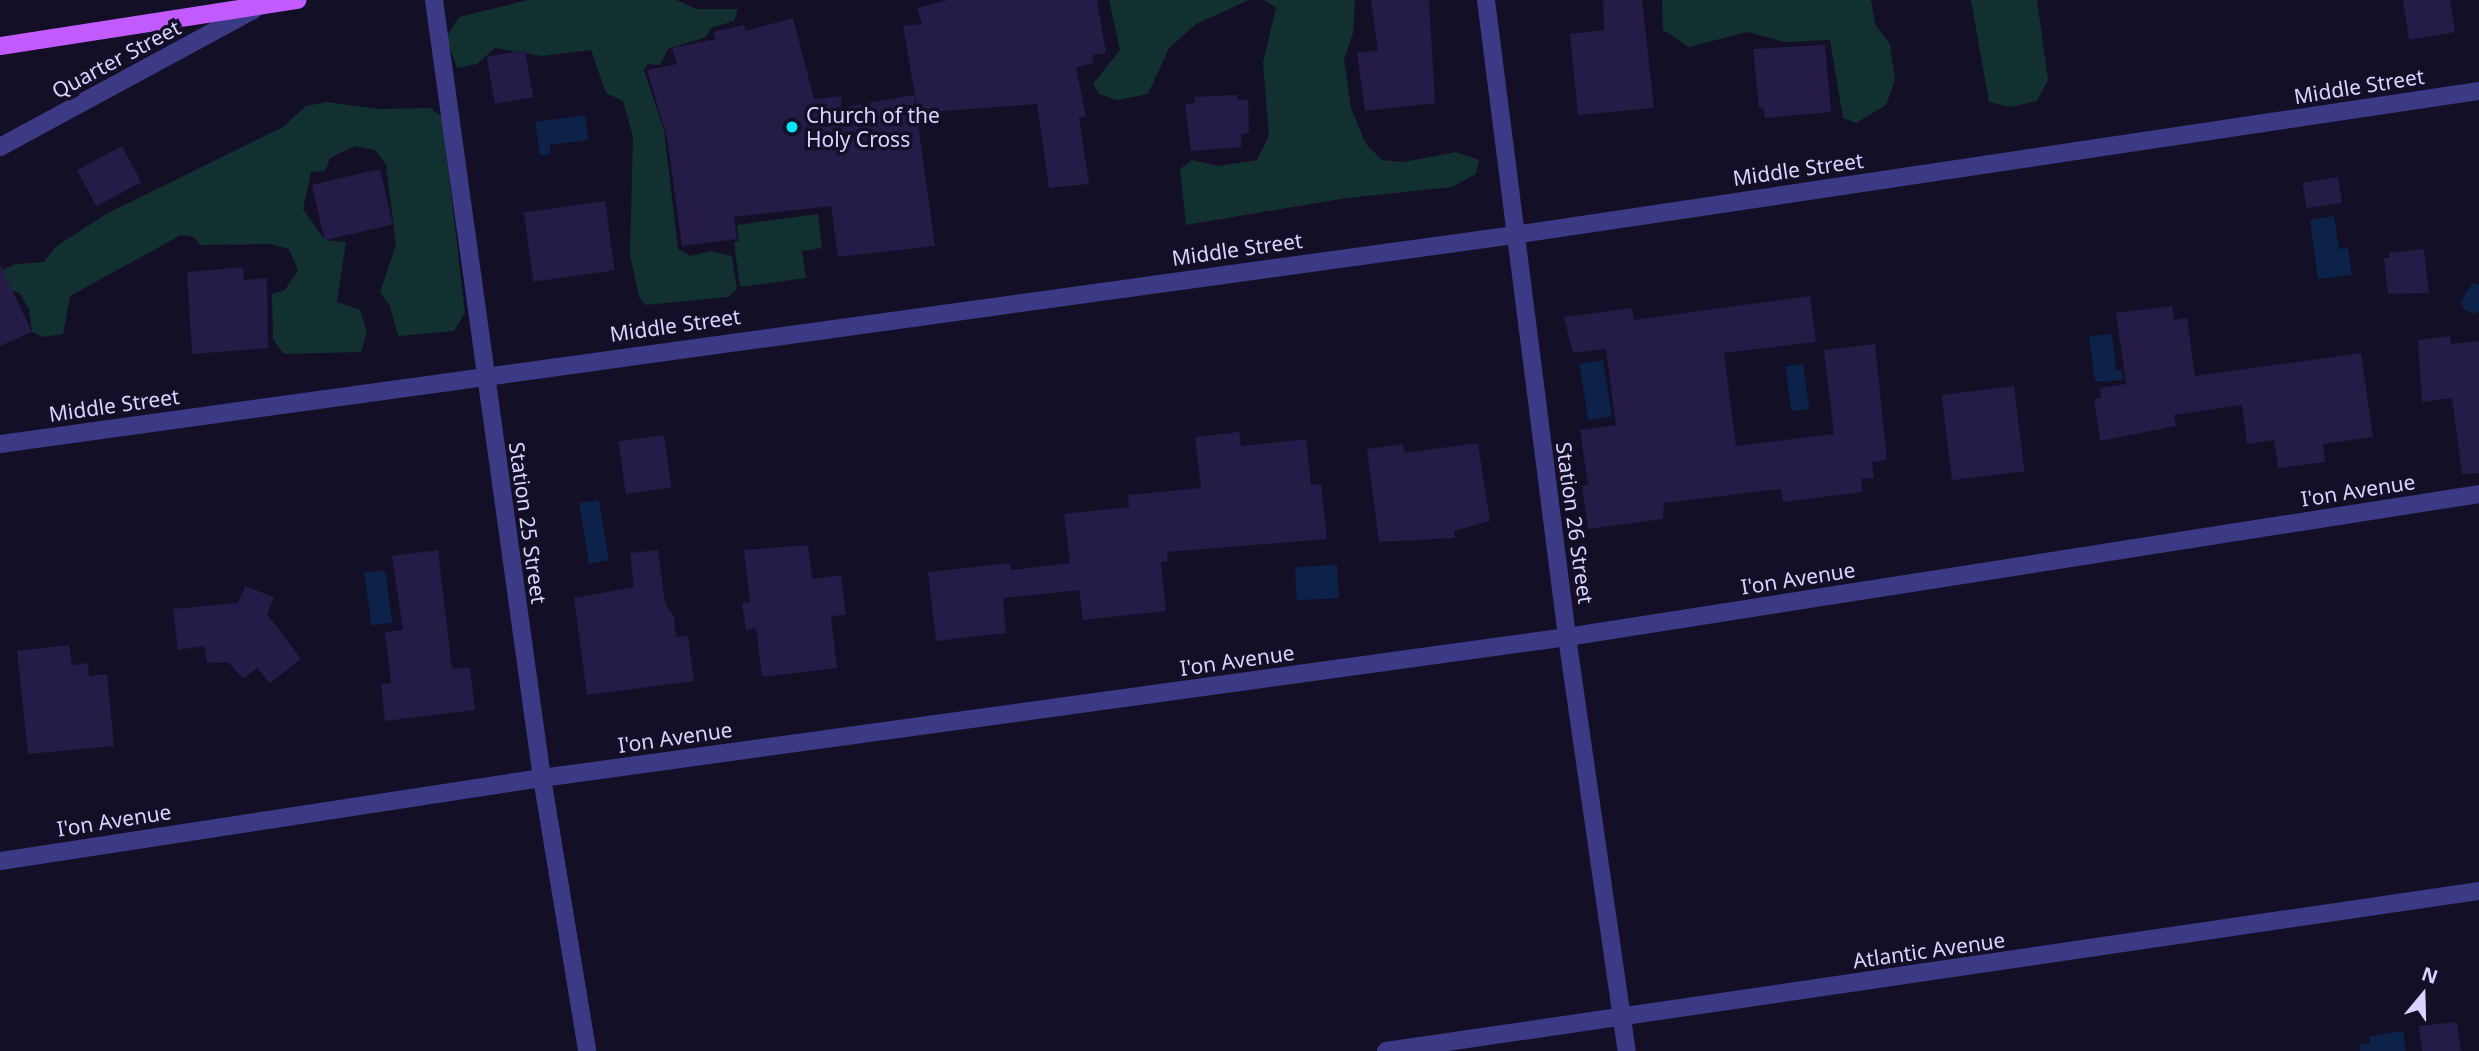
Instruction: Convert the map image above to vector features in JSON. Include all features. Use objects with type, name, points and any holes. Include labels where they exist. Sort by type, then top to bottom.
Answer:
[{"type":"main road","points":[[0,46],[253,10],[297,0]]},
{"type":"street","name":"Station 25 Street","points":[[434,0],[542,778],[587,1051]]},
{"type":"street","name":"Station 26 Street","points":[[1486,0],[1567,637],[1627,1051]]},
{"type":"street","name":"Quarter Street","points":[[0,147],[253,10]]},
{"type":"street","name":"Middle Street","points":[[0,444],[484,374],[1514,235],[2479,91]]},
{"type":"street","name":"I'on Avenue","points":[[0,860],[542,778],[1567,637],[2479,494]]},
{"type":"street","name":"Atlantic Avenue","points":[[1385,1051],[2479,891]]},
{"type":"green space","points":[[528,0],[676,0],[697,9],[738,9],[734,21],[711,28],[706,37],[668,49],[660,65],[648,64],[644,70],[664,130],[678,249],[690,256],[710,251],[732,256],[737,289],[728,297],[645,305],[639,297],[630,255],[633,137],[623,101],[606,93],[591,50],[542,56],[495,48],[477,64],[457,68],[446,37],[459,17]]},
{"type":"green space","points":[[1109,0],[1249,0],[1196,24],[1169,48],[1148,94],[1117,100],[1099,94],[1093,84],[1120,50]]},
{"type":"green space","points":[[1264,0],[1355,0],[1353,33],[1344,60],[1351,108],[1366,144],[1382,160],[1403,162],[1456,152],[1479,160],[1476,174],[1452,187],[1347,198],[1186,225],[1180,169],[1192,160],[1218,166],[1257,160],[1269,136],[1263,62],[1276,8]]},
{"type":"green space","points":[[1662,0],[1871,0],[1875,24],[1890,44],[1895,80],[1886,105],[1856,123],[1843,118],[1830,40],[1785,42],[1747,32],[1689,47],[1663,30]]},
{"type":"green space","points":[[1971,0],[2037,0],[2048,80],[2037,101],[2010,107],[1989,102]]},
{"type":"green space","points":[[327,102],[378,109],[430,108],[442,116],[465,313],[454,331],[398,336],[390,306],[380,292],[396,245],[386,164],[375,150],[355,146],[330,158],[325,171],[311,172],[303,209],[325,240],[346,242],[337,302],[360,310],[367,332],[361,352],[284,354],[273,339],[272,294],[285,290],[298,270],[289,249],[270,244],[200,245],[194,237],[181,235],[70,296],[63,334],[43,337],[32,332],[29,309],[20,293],[2,288],[0,271],[16,264],[44,262],[55,247],[108,213],[283,127],[306,106]]},
{"type":"green space","points":[[818,214],[822,248],[802,251],[806,278],[740,287],[734,242],[739,241],[737,225]]},
{"type":"water","points":[[585,115],[588,140],[550,145],[550,154],[540,155],[535,122]]},
{"type":"water","points":[[2334,216],[2339,249],[2348,248],[2352,275],[2318,279],[2310,220]]},
{"type":"water","points":[[2473,283],[2479,285],[2479,311],[2475,314],[2464,310],[2461,301]]},
{"type":"water","points":[[2112,334],[2116,370],[2122,370],[2123,380],[2095,382],[2089,336]]},
{"type":"water","points":[[1603,360],[1612,416],[1588,420],[1579,364]]},
{"type":"water","points":[[1803,364],[1809,409],[1791,411],[1785,367]]},
{"type":"water","points":[[599,500],[609,560],[589,563],[579,503]]},
{"type":"water","points":[[1337,565],[1339,598],[1297,600],[1295,567]]},
{"type":"water","points":[[385,570],[392,622],[372,625],[364,573]]},
{"type":"water","points":[[2403,1031],[2406,1051],[2360,1051],[2359,1045],[2370,1043],[2369,1036]]},
{"type":"building","points":[[948,0],[1097,0],[1106,53],[1093,55],[1093,63],[1076,67],[1086,117],[1079,117],[1089,184],[1049,188],[1037,104],[918,113],[903,26],[922,24],[917,8]]},
{"type":"building","points":[[1371,0],[1429,0],[1435,103],[1365,111],[1357,53],[1378,50]]},
{"type":"building","points":[[1603,0],[1642,0],[1654,108],[1578,115],[1570,34],[1604,30]]},
{"type":"building","points":[[2403,0],[2450,0],[2455,32],[2409,40]]},
{"type":"building","name":"Church of the Holy Cross","points":[[793,18],[814,99],[841,96],[841,108],[914,95],[935,246],[838,257],[831,206],[734,217],[737,239],[682,246],[667,137],[647,70],[677,64],[672,48],[716,39],[713,32],[744,25],[746,31]]},
{"type":"building","points":[[1825,45],[1831,112],[1765,118],[1763,108],[1759,108],[1753,49]]},
{"type":"building","points":[[525,50],[533,97],[495,104],[487,57]]},
{"type":"building","points":[[1237,95],[1237,100],[1248,100],[1249,133],[1241,134],[1241,147],[1191,151],[1185,104],[1195,103],[1194,97]]},
{"type":"building","points":[[122,146],[141,182],[96,206],[77,170]]},
{"type":"building","points":[[380,169],[393,225],[325,240],[312,185]]},
{"type":"building","points":[[2338,177],[2342,203],[2307,208],[2302,183]]},
{"type":"building","points":[[605,201],[615,270],[534,282],[524,212]]},
{"type":"building","points":[[2424,249],[2429,293],[2388,294],[2384,258],[2390,258],[2389,253]]},
{"type":"building","points":[[0,264],[32,332],[0,346]]},
{"type":"building","points":[[243,267],[244,280],[267,278],[268,348],[192,354],[187,272]]},
{"type":"building","points":[[1810,296],[1816,342],[1724,353],[1736,446],[1834,434],[1824,350],[1875,344],[1887,460],[1872,462],[1874,478],[1861,479],[1863,492],[1783,502],[1781,489],[1664,503],[1663,519],[1588,529],[1582,486],[1588,485],[1580,430],[1616,425],[1606,349],[1573,353],[1564,317],[1632,308],[1634,320]]},
{"type":"building","points":[[2172,306],[2174,320],[2187,318],[2195,376],[2361,353],[2373,437],[2323,444],[2325,462],[2278,468],[2274,440],[2247,444],[2242,405],[2174,415],[2176,426],[2100,441],[2094,399],[2101,398],[2100,388],[2126,384],[2116,313]]},
{"type":"building","points":[[2450,336],[2451,344],[2479,341],[2479,473],[2462,474],[2452,398],[2422,402],[2418,340]]},
{"type":"building","points":[[2014,386],[2024,471],[1952,480],[1942,395]]},
{"type":"building","points":[[1239,432],[1241,446],[1306,439],[1311,485],[1321,484],[1327,539],[1167,552],[1168,561],[1161,562],[1166,611],[1083,620],[1079,590],[1003,598],[1006,633],[936,641],[928,572],[1010,563],[1011,570],[1070,563],[1064,514],[1129,507],[1128,495],[1201,488],[1195,437]]},
{"type":"building","points":[[664,435],[671,487],[626,494],[618,441]]},
{"type":"building","points":[[1478,443],[1490,521],[1454,531],[1455,538],[1379,542],[1367,449],[1403,444],[1404,453]]},
{"type":"building","points":[[808,545],[812,579],[841,575],[846,615],[831,616],[837,668],[762,677],[756,628],[746,630],[742,603],[750,602],[744,550]]},
{"type":"building","points":[[438,550],[452,669],[470,667],[475,710],[385,721],[381,684],[391,683],[385,632],[403,630],[392,556]]},
{"type":"building","points":[[658,550],[665,603],[674,617],[676,637],[688,636],[694,681],[587,695],[574,598],[634,587],[630,553]]},
{"type":"building","points":[[245,586],[274,597],[267,614],[301,659],[270,683],[257,668],[243,679],[228,662],[207,663],[204,646],[178,650],[173,609],[238,603]]},
{"type":"building","points":[[69,645],[72,665],[88,663],[89,676],[107,674],[114,746],[28,754],[17,651]]},
{"type":"building","points":[[2457,1022],[2461,1051],[2422,1051],[2419,1026]]},
{"type":"place","name":"Church of the Holy Cross","points":[[792,127]]}]
